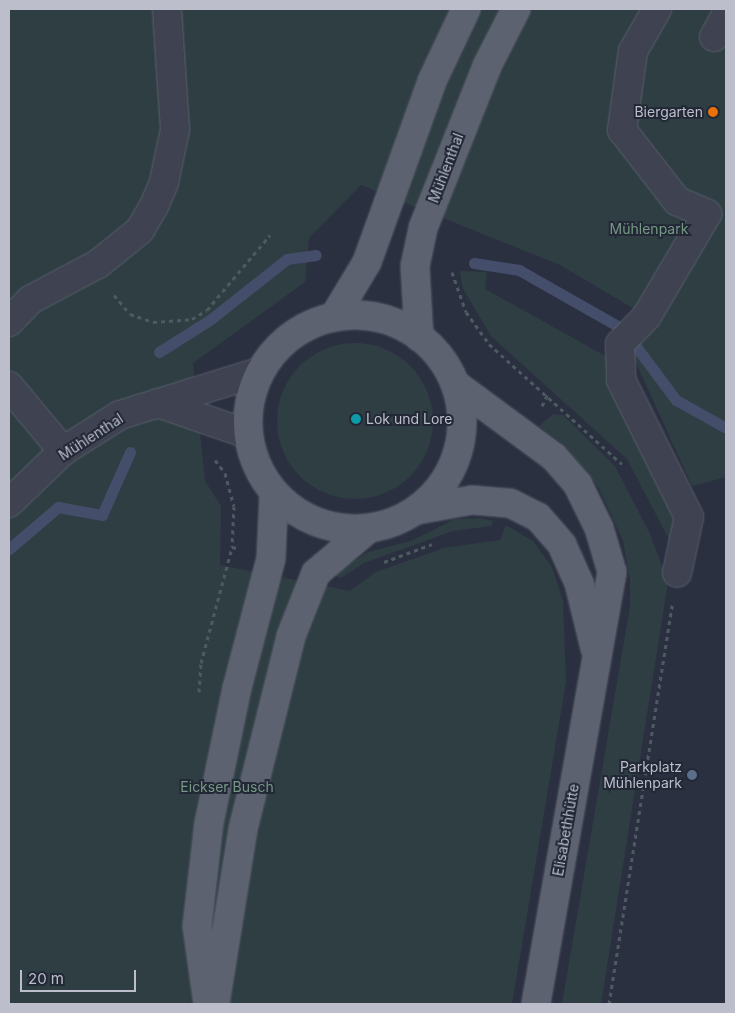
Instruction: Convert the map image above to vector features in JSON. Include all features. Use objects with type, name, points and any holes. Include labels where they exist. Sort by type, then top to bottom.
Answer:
[{"type":"main road","points":[[334,317],[367,262],[432,81],[466,9]]},
{"type":"main road","name":"Mühlenthal","points":[[419,337],[415,266],[423,228],[487,66],[516,9]]},
{"type":"main road","points":[[368,528],[316,522],[274,492],[256,465],[248,434],[249,403],[259,372],[278,347],[304,328],[334,317],[364,315],[393,322],[419,337],[440,358],[455,384],[462,412],[460,440],[437,490],[417,510]]},
{"type":"main road","name":"Elisabethhütte","points":[[455,384],[554,457],[578,485],[600,528],[612,572],[609,610],[596,655],[536,1004]]},
{"type":"main road","points":[[208,1004],[197,926],[209,823],[237,688],[271,558],[274,492]]},
{"type":"main road","points":[[215,1004],[243,830],[291,636],[316,573],[368,528],[417,510],[472,500],[510,504],[538,517],[562,545],[580,583],[596,655]]},
{"type":"lane","points":[[9,322],[30,300],[98,264],[140,230],[154,206],[164,182],[175,130],[167,9]]},
{"type":"lane","points":[[657,9],[633,51],[622,130],[677,200],[707,214],[648,316],[620,344],[622,380],[689,517],[677,573]]},
{"type":"lane","name":"Mühlenthal","points":[[9,503],[63,451],[120,415],[259,372]]},
{"type":"lane","points":[[9,386],[63,451]]},
{"type":"lane","points":[[158,403],[248,434]]},
{"type":"path","points":[[130,314],[170,324],[192,319],[207,310],[270,235]]},
{"type":"path","points":[[452,264],[466,312],[490,344],[589,431],[625,470]]},
{"type":"path","points":[[208,451],[225,473],[234,506],[232,547],[271,558]]},
{"type":"path","points":[[609,1004],[677,573]]},
{"type":"green space","name":"Eickser Busch","points":[[9,9],[726,9],[726,477],[692,486],[632,354],[658,323],[560,265],[361,185],[309,238],[305,282],[193,363],[205,481],[221,506],[220,565],[350,591],[376,572],[444,548],[500,540],[506,525],[533,541],[552,567],[563,601],[566,682],[512,1004],[9,1004]]},
{"type":"green space","points":[[460,271],[487,272],[485,289],[607,357],[682,520],[675,551],[627,459],[491,336],[463,289]]},
{"type":"green space","points":[[347,343],[363,343],[385,348],[405,360],[416,371],[428,391],[433,421],[428,451],[416,471],[405,482],[385,494],[363,499],[347,499],[325,494],[305,482],[294,471],[282,451],[277,429],[277,413],[282,391],[294,371],[305,360],[325,348]]},
{"type":"green space","points":[[553,414],[563,415],[615,466],[650,534],[668,582],[601,1004],[562,1004],[630,606],[630,580],[623,541],[599,488],[565,446],[539,426]]},
{"type":"green space","points":[[480,518],[493,521],[491,526],[453,531],[364,563],[341,578],[333,574],[368,552],[411,541],[455,519]]},
{"type":"waterway","points":[[159,352],[211,319],[287,259],[316,255]]},
{"type":"waterway","points":[[474,263],[519,270],[623,329],[676,400],[726,428]]},
{"type":"waterway","points":[[9,549],[58,507],[102,515],[130,452]]},
{"type":"place","name":"Biergarten","points":[[713,112]]},
{"type":"place","name":"Lok und Lore","points":[[356,419]]},
{"type":"place","name":"Parkplatz Mühlenpark","points":[[692,775]]},
{"type":"park label","name":"Mühlenpark","points":[[649,229]]}]
